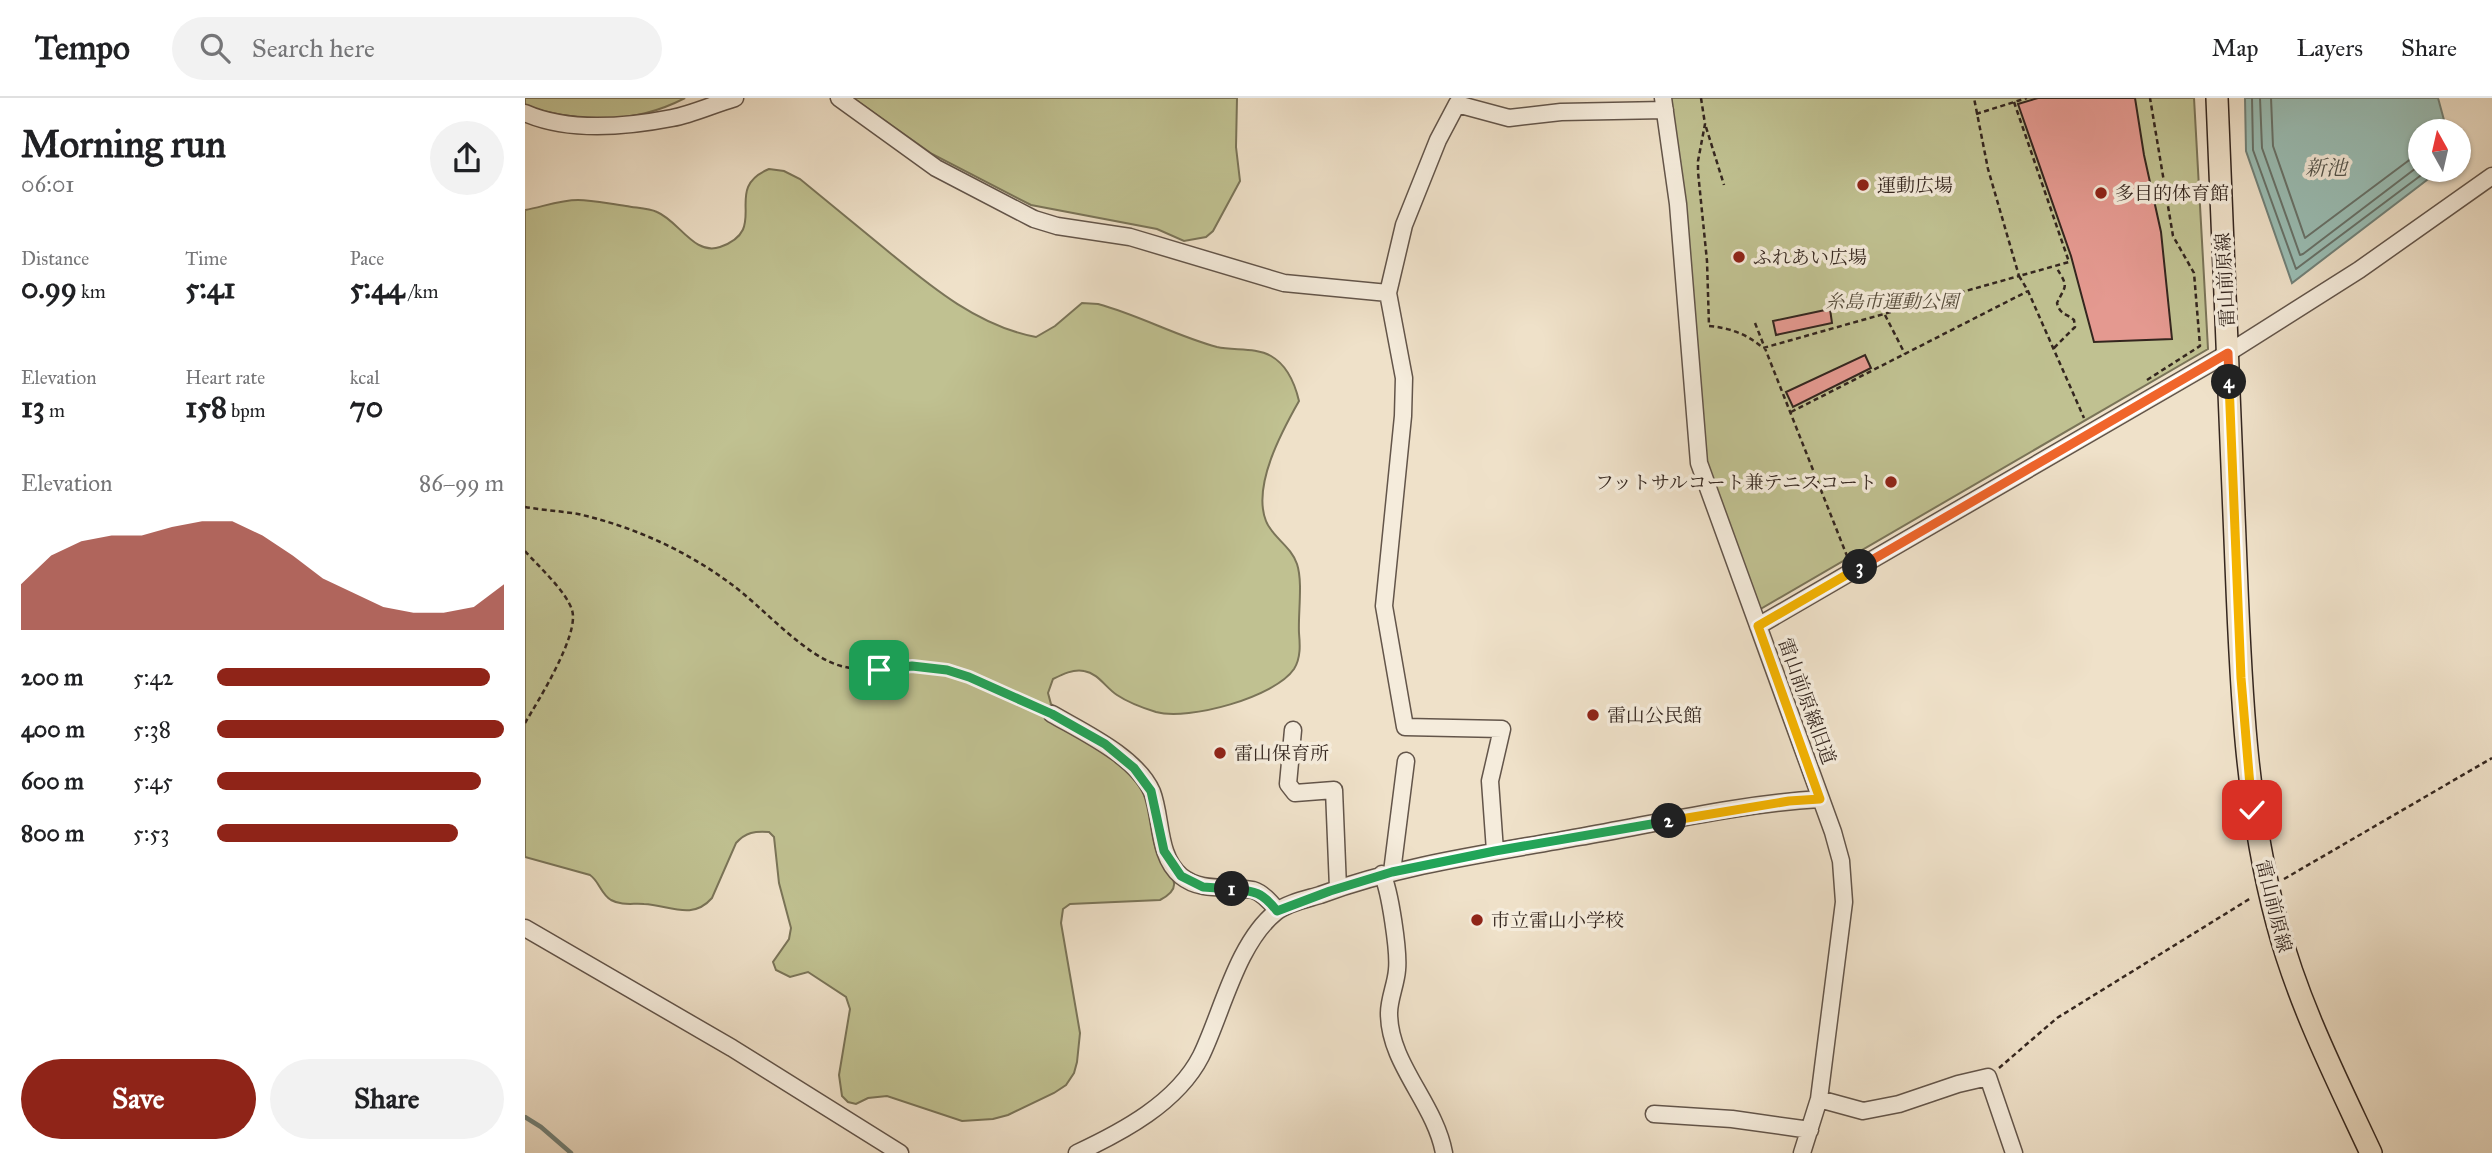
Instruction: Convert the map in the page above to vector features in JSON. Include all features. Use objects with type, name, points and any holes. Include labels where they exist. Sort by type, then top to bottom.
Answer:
[{"type":"main road","name":"雷山前原線","points":[[2217,98],[2241,678],[2252,810],[2276,922],[2293,976],[2371,1153]]},
{"type":"street","points":[[525,113],[555,122],[605,125],[673,118],[735,98]]},
{"type":"street","points":[[839,98],[936,168],[1034,219],[1068,228],[1130,237],[1284,283],[1388,293]]},
{"type":"street","points":[[1495,851],[1490,781],[1502,729],[1405,727],[1384,606],[1403,416],[1404,378],[1388,293],[1405,225],[1438,140],[1457,104],[1509,118],[1664,104]]},
{"type":"street","name":"雷山前原線旧道","points":[[1664,104],[1678,204],[1699,463],[1833,832],[1841,861],[1844,902],[1819,1099],[1802,1153]]},
{"type":"street","points":[[1758,626],[2228,353],[2359,270],[2492,176]]},
{"type":"street","points":[[1052,714],[1105,744],[1134,768],[1151,791],[1164,851],[1181,876],[1203,887],[1255,891],[1277,911]]},
{"type":"street","points":[[1293,730],[1288,783],[1295,793],[1334,790],[1338,888]]},
{"type":"street","points":[[1406,761],[1387,873],[1398,968],[1389,1013],[1396,1051],[1426,1103],[1437,1127],[1444,1153]]},
{"type":"street","points":[[1077,1153],[1136,1121],[1159,1105],[1183,1082],[1200,1059],[1237,966],[1251,943],[1277,911],[1387,873],[1495,851],[1789,801],[1820,799]]},
{"type":"street","points":[[525,928],[732,1048],[900,1153]]},
{"type":"street","points":[[1819,1099],[1863,1111],[1899,1104],[1988,1077],[2014,1153]]},
{"type":"street","points":[[1654,1114],[1732,1119],[1810,1129]]},
{"type":"path","points":[[1701,98],[1705,124],[1724,185]]},
{"type":"path","points":[[1974,98],[1988,169],[2019,276],[2085,421]]},
{"type":"path","points":[[1763,348],[2069,262],[2009,98]]},
{"type":"path","points":[[1976,114],[2028,98]]},
{"type":"path","points":[[2143,383],[2200,346],[2194,274],[2173,236],[2150,98]]},
{"type":"path","points":[[1705,124],[1698,161],[1707,261],[1709,326],[1742,333],[1763,348]]},
{"type":"path","points":[[2053,348],[2075,327],[2074,320],[2061,314],[2058,308],[2057,303],[2066,286],[2056,267]]},
{"type":"path","points":[[1791,412],[2028,291]]},
{"type":"path","points":[[1885,315],[1905,354]]},
{"type":"path","points":[[1755,323],[1848,559]]},
{"type":"path","points":[[525,507],[578,514],[647,537],[684,553],[731,584],[816,655],[841,666],[879,670],[912,666],[947,670],[1052,714]]},
{"type":"path","points":[[525,551],[567,600],[573,613],[572,629],[553,675],[525,723]]},
{"type":"path","points":[[1988,1077],[2057,1018],[2268,888],[2492,758]]},
{"type":"green space","points":[[525,98],[685,98],[646,113],[626,117],[586,118],[525,106]]},
{"type":"green space","points":[[853,98],[1237,98],[1236,147],[1240,181],[1213,231],[1206,237],[1184,241],[1157,229],[1031,205],[932,154]]},
{"type":"green space","name":"糸島市運動公園","points":[[1667,98],[2194,98],[2208,349],[1757,611],[1704,460]]},
{"type":"green space","points":[[769,169],[784,171],[800,179],[936,290],[994,324],[1036,337],[1055,326],[1082,303],[1098,304],[1217,347],[1258,351],[1271,356],[1282,364],[1299,401],[1271,459],[1263,492],[1266,521],[1294,558],[1299,571],[1299,651],[1294,669],[1269,689],[1251,697],[1209,710],[1171,714],[1156,712],[1126,700],[1089,672],[1072,671],[1053,679],[1048,693],[1051,704],[1102,746],[1144,794],[1157,852],[1174,883],[1169,894],[1160,900],[1070,904],[1063,909],[1061,923],[1080,1033],[1074,1073],[1066,1085],[1054,1093],[1008,1115],[993,1119],[962,1121],[887,1096],[868,1098],[856,1104],[848,1102],[842,1096],[839,1075],[850,1009],[846,997],[808,972],[790,977],[776,970],[773,962],[789,939],[791,928],[779,883],[774,837],[769,832],[743,836],[736,843],[712,898],[696,909],[688,910],[615,902],[590,875],[525,857],[525,210],[578,200],[646,209],[665,216],[702,247],[720,247],[735,239],[743,230],[748,187],[755,177]]},
{"type":"water","name":"新池","points":[[2245,98],[2438,98],[2444,119],[2408,119],[2408,182],[2424,182],[2292,283],[2246,151]]},
{"type":"building","name":"多目的体育館","points":[[2038,98],[2135,98],[2161,232],[2172,339],[2094,342],[2071,256],[2018,104]]},
{"type":"building","points":[[1830,309],[1832,323],[1776,335],[1773,321]]},
{"type":"building","points":[[1865,355],[1871,368],[1793,407],[1786,392]]},
{"type":"waterway","points":[[525,1117],[571,1153]]},
{"type":"place","name":"運動広場","points":[[1863,185]]},
{"type":"place","name":"多目的体育館","points":[[2101,193]]},
{"type":"place","name":"ふれあい広場","points":[[1739,257]]},
{"type":"place","name":"フットサルコート兼テニスコート","points":[[1891,482]]},
{"type":"place","name":"雷山公民館","points":[[1593,715]]},
{"type":"place","name":"雷山保育所","points":[[1220,753]]},
{"type":"place","name":"市立雷山小学校","points":[[1477,920]]},
{"type":"route","points":[[879,670],[912,666],[947,670],[969,677],[1052,714],[1105,744],[1134,768],[1151,791],[1164,851],[1181,876],[1203,887],[1255,891],[1277,911],[1392,872],[1658,823],[1789,801],[1820,799],[1758,626],[2228,353],[2241,678],[2252,810]]}]
